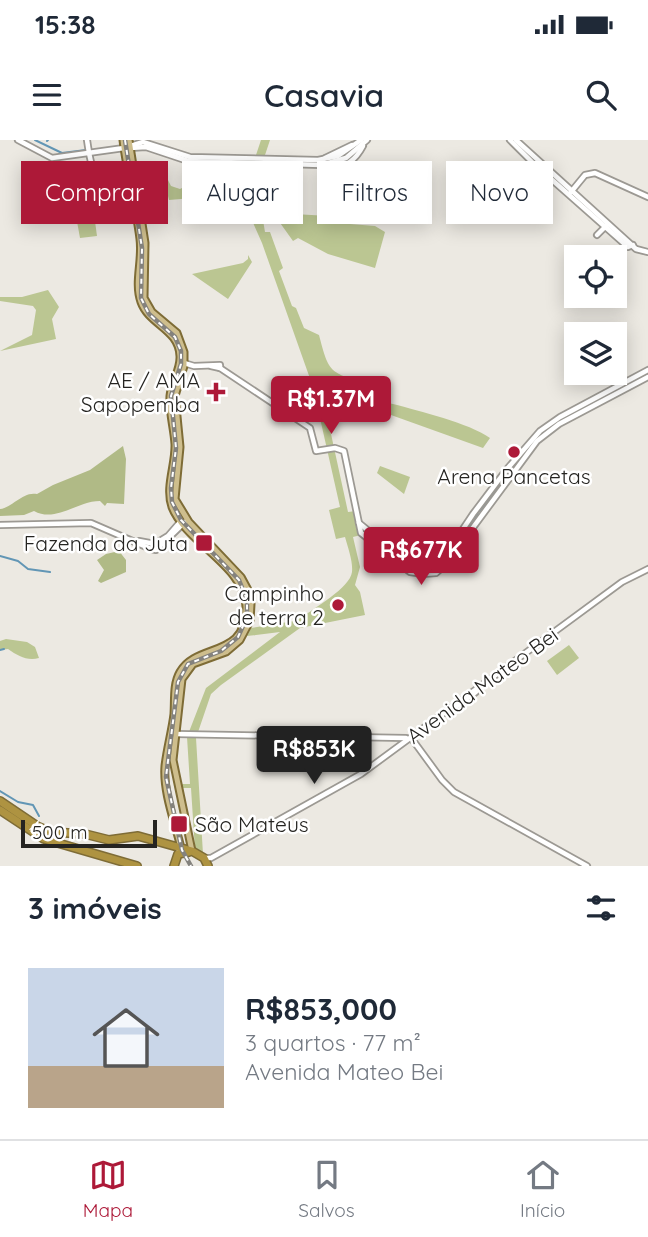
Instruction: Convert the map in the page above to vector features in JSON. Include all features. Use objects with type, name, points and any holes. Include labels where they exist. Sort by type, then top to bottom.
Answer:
[{"type":"highway","points":[[0,802],[37,826],[55,833],[85,834],[114,840],[135,835],[193,852],[207,863]]},
{"type":"highway","points":[[0,810],[44,839],[138,866]]},
{"type":"highway","points":[[169,845],[178,836]]},
{"type":"highway","points":[[174,866],[179,850]]},
{"type":"main road","points":[[124,140],[129,144],[138,142]]},
{"type":"main road","points":[[140,224],[143,242],[144,296]]},
{"type":"main road","points":[[143,242],[138,289],[145,311],[170,332],[177,342],[185,365]]},
{"type":"main road","points":[[138,289],[141,290],[149,309],[179,337],[184,352],[185,365],[175,396],[180,443],[174,511],[238,573],[246,600],[240,631],[224,647],[190,661],[180,672],[165,774],[179,850]]},
{"type":"main road","points":[[179,682],[179,713],[173,764],[193,852]]},
{"type":"main road","points":[[175,701],[179,713]]},
{"type":"main road","points":[[173,724],[173,732],[176,734]]},
{"type":"street","points":[[18,140],[52,158],[129,144],[156,148]]},
{"type":"street","points":[[87,140],[90,161]]},
{"type":"street","points":[[325,161],[367,140]]},
{"type":"street","points":[[352,161],[367,140]]},
{"type":"street","points":[[510,140],[607,225],[635,247],[648,252]]},
{"type":"street","points":[[516,140],[570,192]]},
{"type":"street","points":[[325,161],[346,158],[360,141]]},
{"type":"street","points":[[138,142],[189,161],[317,163]]},
{"type":"street","points":[[353,148],[356,158]]},
{"type":"street","points":[[570,192],[584,177],[598,174],[648,197]]},
{"type":"street","points":[[597,235],[607,225]]},
{"type":"street","points":[[185,365],[220,366],[310,428],[316,451],[335,448],[344,451],[361,528],[410,572],[423,574],[436,573],[443,567],[530,450],[545,434],[648,377]]},
{"type":"street","points":[[361,528],[410,565],[427,568],[435,566],[443,559],[509,466],[540,431],[560,417],[648,370]]},
{"type":"street","points":[[0,525],[91,523],[131,540],[155,544],[170,536],[184,521]]},
{"type":"street","name":"Avenida Mateo Bei","points":[[207,863],[351,782],[601,600],[648,570]]},
{"type":"street","points":[[176,734],[407,739],[454,792],[587,866]]},
{"type":"green space","points":[[261,140],[270,140],[262,161],[253,161]]},
{"type":"green space","points":[[168,180],[171,186],[182,188],[182,199],[169,200]]},
{"type":"green space","points":[[303,215],[317,215],[317,224],[375,226],[385,232],[375,268],[328,254],[298,238],[293,241],[281,224],[303,224]]},
{"type":"green space","points":[[77,224],[95,224],[97,236],[80,238]]},
{"type":"green space","points":[[254,224],[264,224],[265,232],[270,232],[283,268],[279,271],[292,306],[296,308],[304,328],[319,335],[333,370],[367,384],[362,389],[362,394],[370,398],[457,422],[490,438],[483,448],[352,401],[348,409],[344,407],[341,414],[336,413],[334,408],[326,411],[348,512],[356,511],[361,535],[353,537],[360,567],[355,585],[360,592],[365,615],[300,628],[211,694],[196,738],[203,854],[195,850],[191,788],[180,788],[181,784],[190,784],[187,737],[206,688],[280,632],[247,636],[251,628],[301,618],[345,585],[352,572],[345,537],[336,539],[329,510],[340,507],[313,387]]},
{"type":"green space","points":[[248,255],[252,262],[228,299],[192,274],[243,263],[248,259]]},
{"type":"green space","points":[[48,290],[59,307],[52,319],[56,339],[0,351],[32,335],[36,310],[33,306],[0,301],[0,297],[22,297]]},
{"type":"green space","points":[[123,446],[126,459],[124,504],[107,503],[105,506],[100,501],[58,513],[42,514],[34,511],[24,515],[0,516],[0,509],[27,495],[37,494],[90,470]]},
{"type":"green space","points":[[380,466],[410,477],[404,494],[377,473]]},
{"type":"green space","points":[[119,551],[126,560],[126,572],[101,583],[98,581],[104,570],[97,560],[106,554]]},
{"type":"green space","points":[[6,639],[27,642],[35,647],[39,658],[19,656],[8,649],[0,650],[0,641]]},
{"type":"green space","points":[[569,645],[579,658],[557,675],[547,661]]},
{"type":"waterway","points":[[35,140],[62,153],[86,150]]},
{"type":"waterway","points":[[552,425],[648,373]]},
{"type":"waterway","points":[[538,436],[547,428]]},
{"type":"waterway","points":[[480,511],[532,443]]},
{"type":"waterway","points":[[421,572],[435,570],[442,565],[478,514]]},
{"type":"waterway","points":[[365,531],[375,539]]},
{"type":"waterway","points":[[378,542],[399,559]]},
{"type":"waterway","points":[[0,556],[18,561],[28,569],[50,572]]},
{"type":"waterway","points":[[408,567],[416,571]]},
{"type":"waterway","points":[[0,650],[4,649]]},
{"type":"waterway","points":[[0,791],[18,802],[33,805],[39,816]]},
{"type":"railway","points":[[125,140],[142,248],[141,298],[149,314],[175,337],[181,351],[181,364],[171,396],[176,448],[172,502],[181,520],[239,580],[247,600],[247,617],[238,637],[221,651],[188,664],[178,682],[166,777],[182,850],[191,866]]},
{"type":"place","name":"AE / AMA Sapopemba","points":[[216,392]]},
{"type":"place","name":"Arena Pancetas","points":[[514,452]]},
{"type":"place","name":"Fazenda da Juta","points":[[204,543]]},
{"type":"place","name":"Campinho de terra 2","points":[[338,605]]},
{"type":"place","name":"São Mateus","points":[[179,824]]}]
